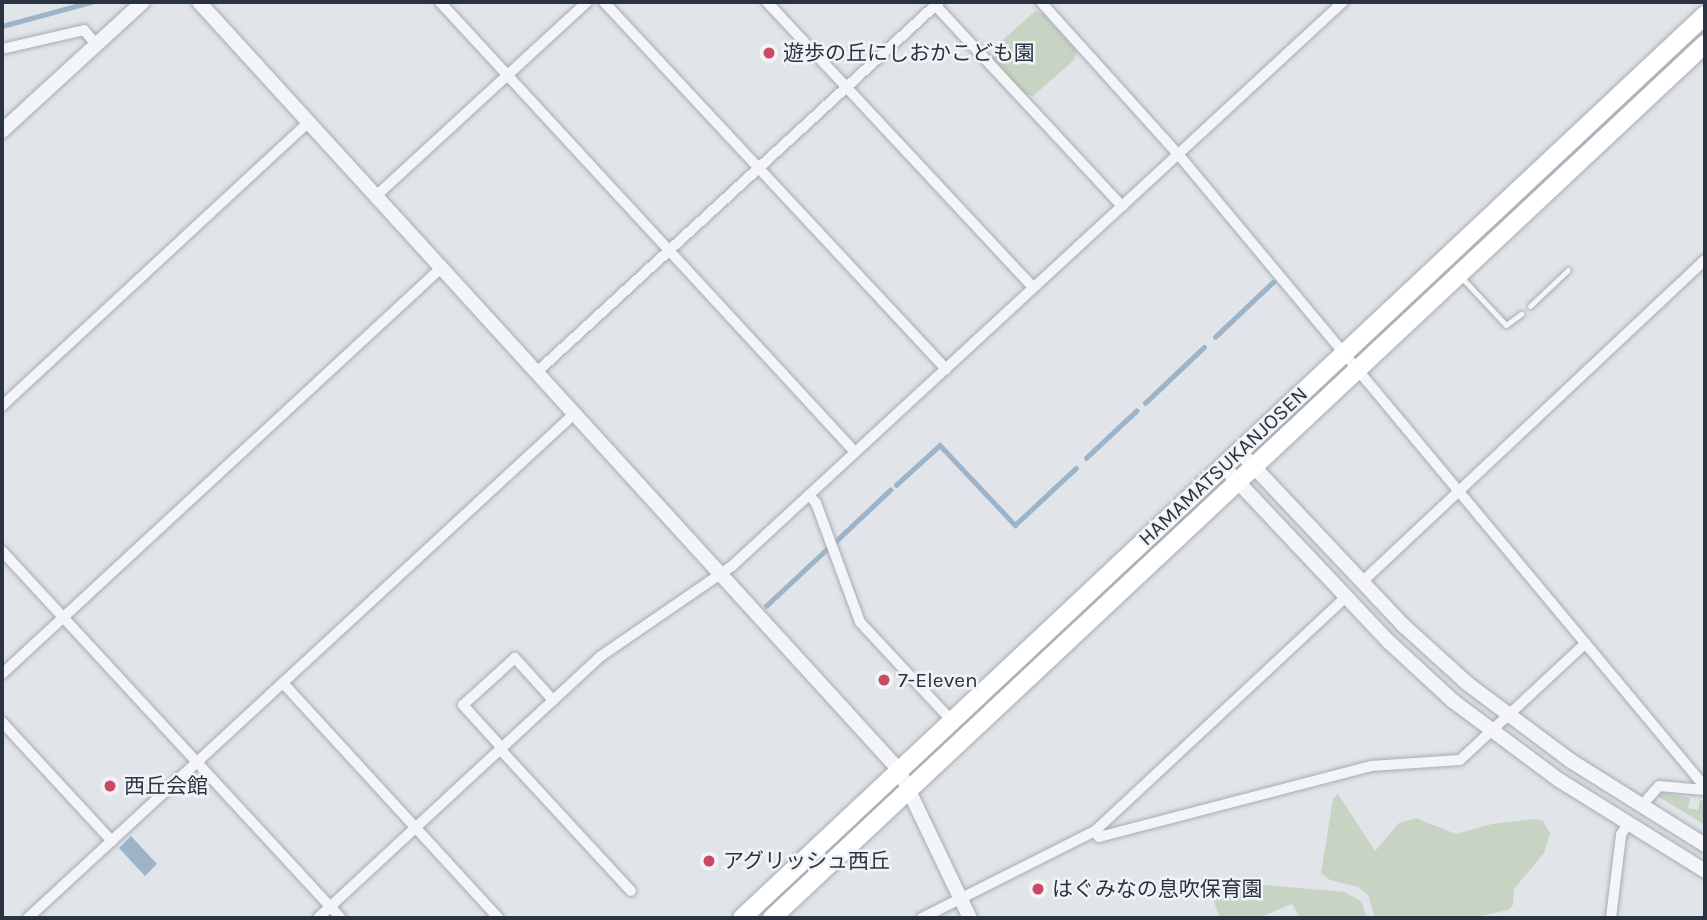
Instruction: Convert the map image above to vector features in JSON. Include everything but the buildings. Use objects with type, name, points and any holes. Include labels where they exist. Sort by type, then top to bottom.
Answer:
[{"type":"main road","name":"HAMAMATSUKANJOSEN","points":[[742,918],[1705,15]]},
{"type":"main road","name":"HAMAMATSUKANJOSEN","points":[[772,918],[1705,44]]},
{"type":"street","points":[[2,131],[95,43],[143,2]]},
{"type":"street","points":[[200,2],[899,770],[911,789],[971,918]]},
{"type":"street","points":[[440,2],[855,452]]},
{"type":"street","points":[[376,196],[587,2]]},
{"type":"street","points":[[604,2],[946,369]]},
{"type":"street","points":[[767,2],[1033,288]]},
{"type":"street","points":[[1041,2],[1178,154],[1705,789]]},
{"type":"street","points":[[318,918],[623,638],[721,574],[1343,2]]},
{"type":"street","points":[[537,372],[937,4],[1122,206]]},
{"type":"street","points":[[2,49],[84,30],[95,43]]},
{"type":"street","points":[[2,406],[309,122]]},
{"type":"street","points":[[1362,582],[1705,260]]},
{"type":"street","points":[[2,674],[441,268]]},
{"type":"street","points":[[28,918],[574,414]]},
{"type":"street","points":[[1239,451],[1436,656],[1508,716],[1705,845]]},
{"type":"street","points":[[1223,466],[1420,672],[1491,732],[1705,871]]},
{"type":"street","points":[[808,495],[816,503],[860,621],[951,720]]},
{"type":"street","points":[[2,551],[341,918]]},
{"type":"street","points":[[922,918],[1095,831],[1346,597]]},
{"type":"street","points":[[1095,831],[1099,837],[1371,766],[1455,762],[1585,644]]},
{"type":"street","points":[[553,700],[515,658],[463,705],[631,891]]},
{"type":"street","points":[[283,683],[498,918]]},
{"type":"street","points":[[2,722],[112,841]]},
{"type":"street","points":[[1642,805],[1659,786],[1705,789]]},
{"type":"street","points":[[1611,918],[1621,835],[1628,823]]},
{"type":"lane","points":[[1530,306],[1568,270]]},
{"type":"lane","points":[[1459,275],[1506,324],[1521,314]]},
{"type":"green space","points":[[1035,11],[1043,13],[1077,52],[1074,60],[1033,96],[1025,94],[991,56],[994,48]]},
{"type":"green space","points":[[1664,793],[1690,798],[1688,808],[1698,810],[1700,800],[1705,801],[1705,825],[1657,796]]},
{"type":"green space","points":[[1338,794],[1375,851],[1399,823],[1416,818],[1456,834],[1492,824],[1535,819],[1543,821],[1550,833],[1544,853],[1514,889],[1513,905],[1508,910],[1472,918],[1375,918],[1368,895],[1358,887],[1330,880],[1321,873],[1333,799]]},
{"type":"green space","points":[[1217,881],[1344,892],[1361,901],[1367,918],[1300,918],[1292,904],[1258,918],[1220,918],[1208,886]]},
{"type":"water","points":[[131,836],[157,864],[145,876],[119,848]]},
{"type":"waterway","points":[[2,26],[91,2]]},
{"type":"waterway","points":[[1215,337],[1273,282]]},
{"type":"waterway","points":[[1145,403],[1204,347]]},
{"type":"waterway","points":[[1086,458],[1136,411]]},
{"type":"waterway","points":[[896,485],[940,445],[1015,525],[1076,468]]},
{"type":"waterway","points":[[835,542],[890,490]]},
{"type":"waterway","points":[[766,606],[828,548]]},
{"type":"place","name":"遊歩の丘にしおかこども園","points":[[769,53]]},
{"type":"place","name":"7-Eleven","points":[[884,680]]},
{"type":"place","name":"西丘会館","points":[[110,786]]},
{"type":"place","name":"アグリッシュ西丘","points":[[709,861]]},
{"type":"place","name":"はぐみなの息吹保育園","points":[[1038,889]]}]
